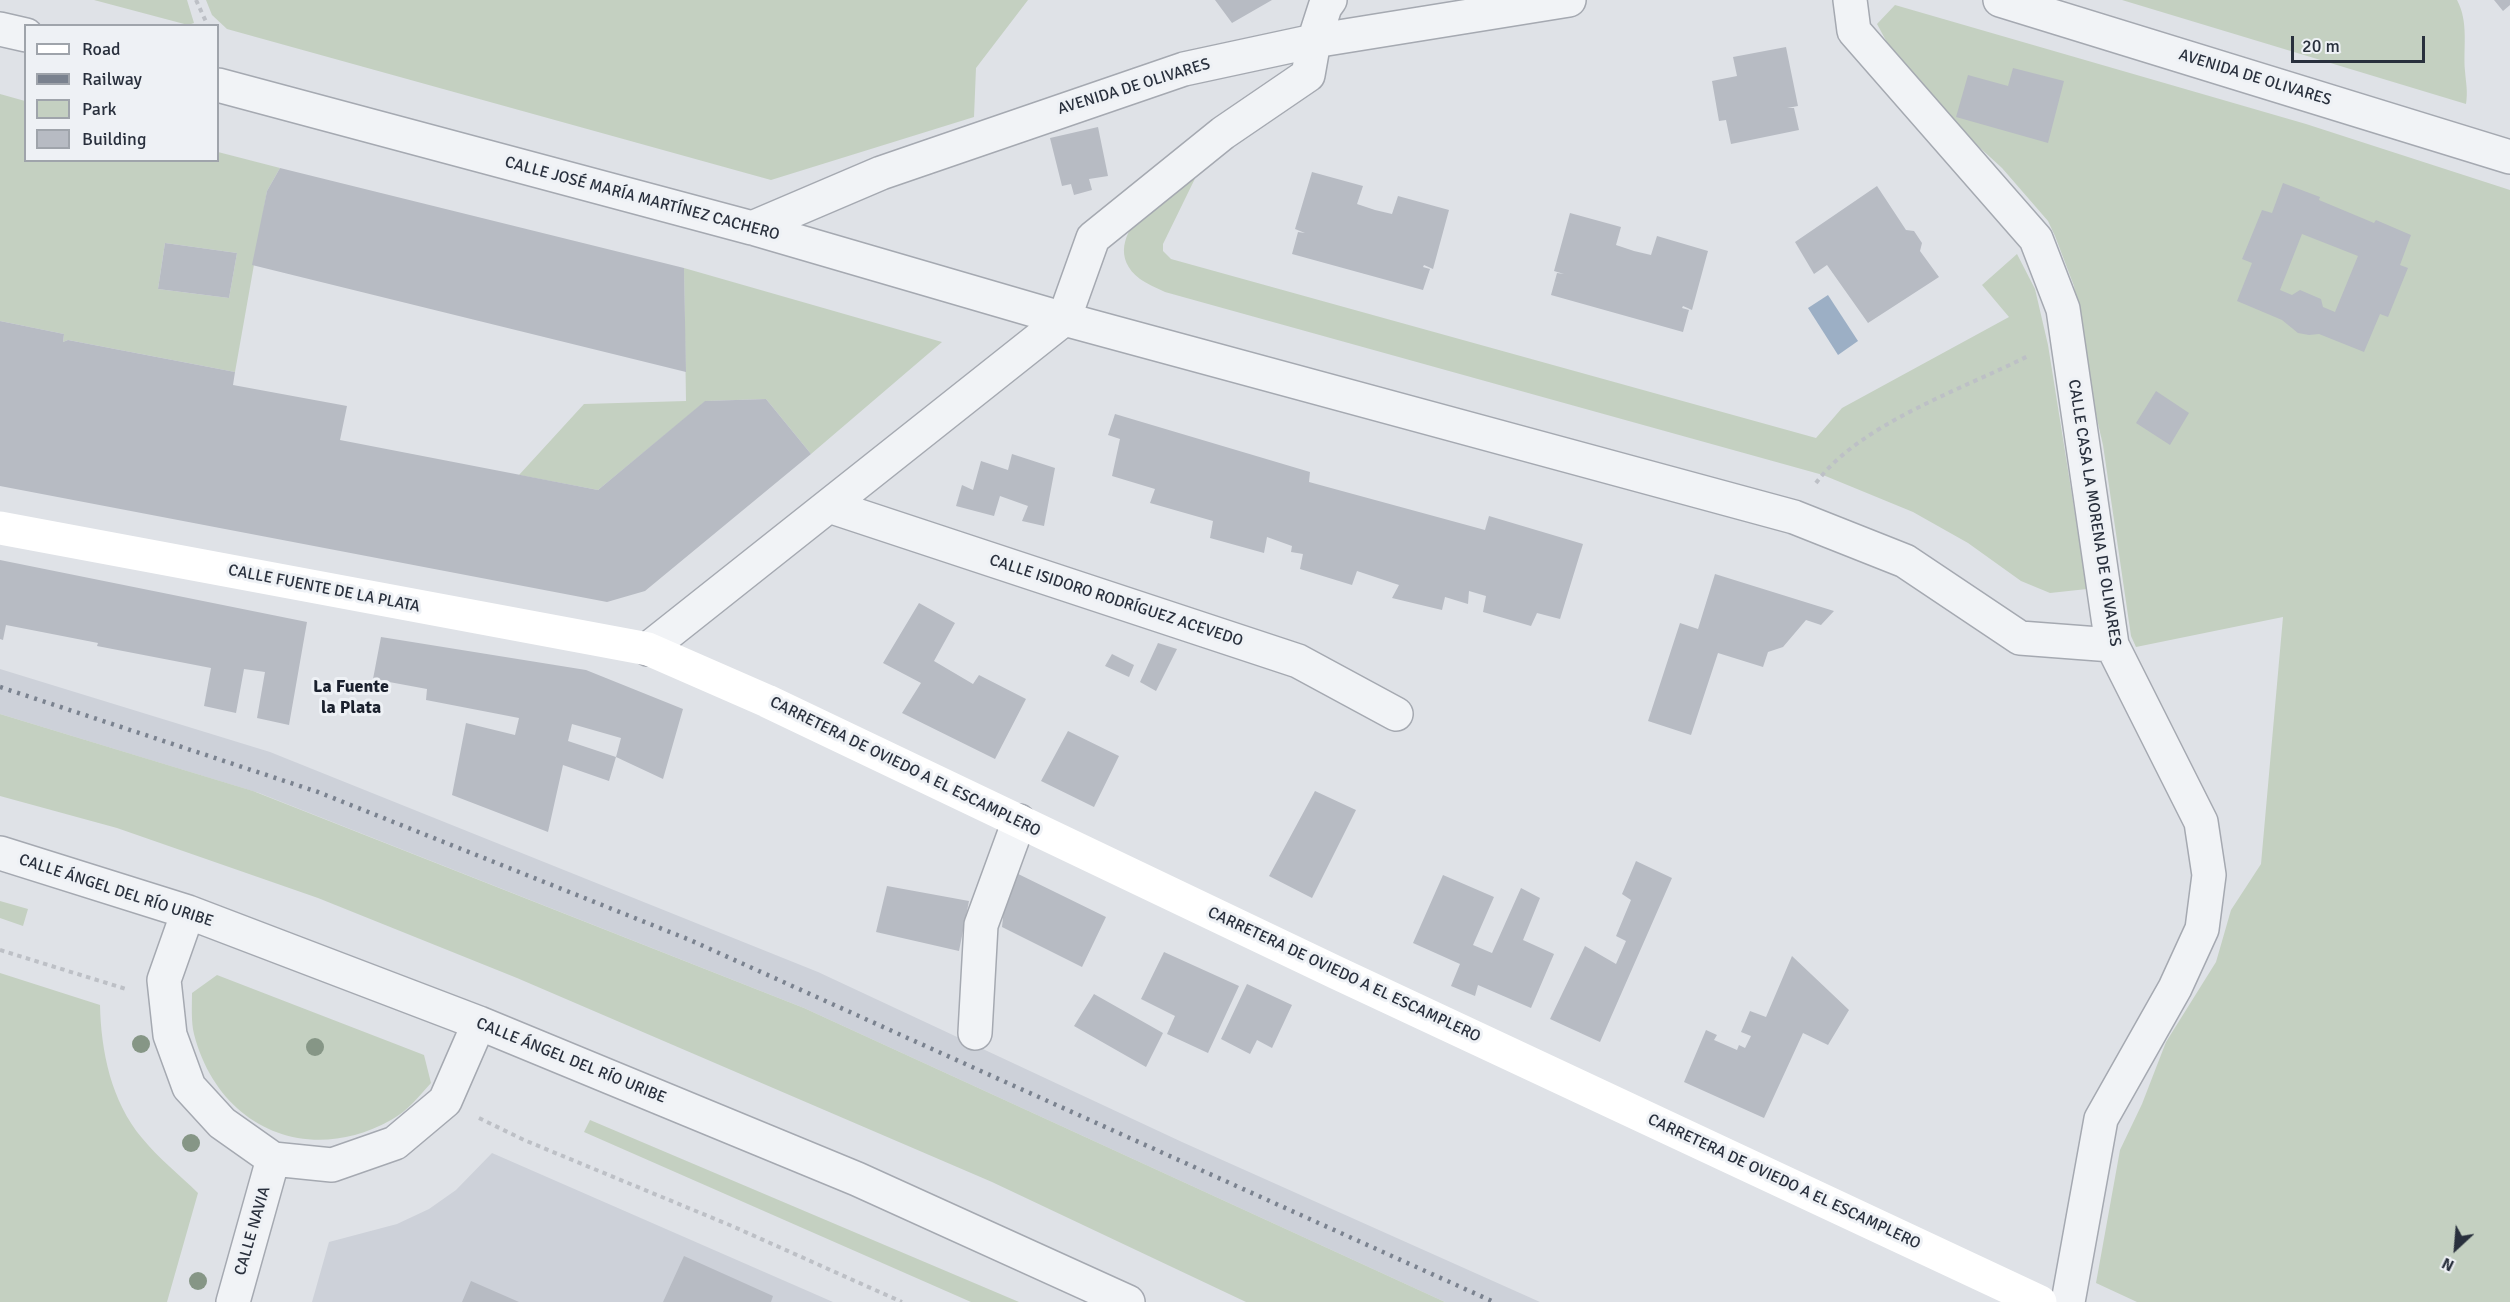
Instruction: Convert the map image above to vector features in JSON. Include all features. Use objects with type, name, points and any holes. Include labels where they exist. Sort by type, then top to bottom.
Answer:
[{"type":"main road","name":"CALLE FUENTE DE LA PLATA","points":[[0,528],[648,649]]},
{"type":"main road","name":"CARRETERA DE OVIEDO A EL ESCAMPLERO","points":[[648,649],[767,701],[2040,1302]]},
{"type":"street","points":[[648,649],[1064,320],[1093,238],[1223,133],[1308,75],[1314,41],[1325,7],[1330,0]]},
{"type":"street","name":"AVENIDA DE OLIVARES","points":[[752,228],[880,173],[1184,69],[1314,41],[1569,0]]},
{"type":"street","name":"CALLE CASA LA MORENA DE OLIVARES","points":[[1850,0],[1854,31],[2036,239],[2063,309],[2112,645],[2201,822],[2209,875],[2202,929],[2175,988],[2101,1119],[2068,1302]]},
{"type":"street","name":"AVENIDA DE OLIVARES","points":[[2000,0],[2510,157]]},
{"type":"street","points":[[0,29],[24,35]]},
{"type":"street","name":"CALLE JOSÉ MARÍA MARTÍNEZ CACHERO","points":[[219,85],[752,228],[1064,320],[1794,517],[1905,561],[2020,638],[2112,645]]},
{"type":"street","name":"CALLE ISIDORO RODRÍGUEZ ACEVEDO","points":[[829,507],[1298,661],[1396,714]]},
{"type":"street","points":[[975,1033],[967,971],[981,925],[1019,821]]},
{"type":"street","name":"CALLE ÁNGEL DEL RÍO URIBE","points":[[0,853],[188,912],[479,1023],[857,1179],[1128,1302]]},
{"type":"street","points":[[188,912],[164,980],[170,1035],[189,1087],[222,1124],[273,1159],[332,1165],[395,1143],[445,1101],[479,1023]]},
{"type":"street","name":"CALLE NAVIA","points":[[233,1302],[273,1159]]},
{"type":"path","points":[[196,0],[207,24]]},
{"type":"path","points":[[1817,481],[1842,454],[1907,414],[2067,336]]},
{"type":"path","points":[[0,950],[166,1002]]},
{"type":"path","points":[[445,1101],[524,1140],[732,1226],[902,1302]]},
{"type":"shaded area","points":[[0,669],[270,752],[818,972],[1182,1142],[1540,1302],[1445,1302],[804,1008],[259,793],[0,714]]},
{"type":"shaded area","points":[[492,1153],[833,1302],[312,1302],[329,1242],[397,1224],[429,1209],[456,1190]]},
{"type":"green space","points":[[94,0],[187,0],[194,23],[184,24]]},
{"type":"green space","points":[[206,0],[1028,0],[976,68],[974,117],[771,180],[227,29],[212,15]]},
{"type":"green space","points":[[2122,0],[2457,0],[2464,26],[2466,104]]},
{"type":"green space","points":[[1895,5],[2306,124],[2510,190],[2510,1302],[2137,1302],[2096,1283],[2120,1150],[2142,1104],[2166,1042],[2216,962],[2231,910],[2261,864],[2283,617],[2136,647],[2131,636],[2103,445],[2087,376],[2074,286],[2048,221],[2002,168],[1942,113],[1896,59],[1877,24]]},
{"type":"green space","points":[[0,94],[24,101],[24,162],[219,162],[219,152],[280,168],[267,191],[235,372],[68,340],[63,342],[64,334],[0,321]],"holes":[[[165,243],[237,253],[229,298],[158,289]]]},
{"type":"green space","points":[[1206,156],[1163,244],[1163,251],[1171,259],[1816,438],[1842,408],[2009,317],[1982,285],[2017,254],[2035,289],[2048,345],[2087,589],[2050,593],[2021,581],[1968,543],[1913,512],[1823,475],[1165,292],[1152,286],[1140,279],[1127,263],[1124,246],[1131,229],[1159,195]]},
{"type":"green space","points":[[684,268],[942,342],[811,454],[766,399],[706,401],[598,490],[519,475],[584,404],[686,401]]},
{"type":"green space","points":[[0,714],[253,791],[804,1008],[1445,1302],[1246,1302],[992,1182],[517,978],[318,898],[117,828],[0,796]]},
{"type":"green space","points":[[0,901],[28,909],[23,926],[0,918]]},
{"type":"green space","points":[[0,973],[100,1005],[106,1058],[122,1108],[131,1124],[148,1145],[198,1193],[167,1302],[0,1302]]},
{"type":"green space","points":[[217,975],[424,1055],[431,1083],[403,1112],[359,1134],[328,1139],[298,1138],[270,1129],[245,1114],[223,1093],[206,1066],[194,1034],[192,993]]},
{"type":"green space","points":[[590,1120],[1019,1302],[971,1302],[584,1132]]},
{"type":"water","points":[[1828,295],[1858,341],[1838,355],[1808,308]]},
{"type":"building","points":[[1215,0],[1272,0],[1232,23]]},
{"type":"building","points":[[2494,0],[2510,0],[2510,5],[2503,11]]},
{"type":"building","points":[[1786,47],[1798,106],[1787,108],[1794,108],[1799,130],[1731,144],[1726,120],[1719,121],[1712,81],[1737,76],[1733,57]]},
{"type":"building","points":[[2013,68],[2064,81],[2048,143],[1956,117],[1968,75],[2008,86]]},
{"type":"building","points":[[1098,127],[1108,176],[1089,179],[1092,190],[1074,195],[1071,184],[1062,186],[1050,138]]},
{"type":"building","points":[[280,168],[684,268],[686,372],[252,265],[267,191]]},
{"type":"building","points":[[1312,172],[1363,186],[1357,204],[1375,210],[1392,214],[1398,196],[1449,210],[1433,269],[1424,265],[1423,267],[1430,269],[1423,290],[1292,254],[1298,232],[1305,233],[1295,229]]},
{"type":"building","points":[[2283,183],[2320,197],[2319,200],[2374,223],[2376,220],[2411,235],[2400,265],[2408,268],[2388,317],[2380,314],[2364,352],[2319,334],[2298,333],[2282,320],[2237,301],[2252,263],[2242,259],[2262,210],[2272,213]],"holes":[[[2302,234],[2358,256],[2335,312],[2323,307],[2321,299],[2300,290],[2292,295],[2280,290]]]},
{"type":"building","points":[[1877,186],[1906,230],[1914,231],[1922,243],[1920,251],[1939,277],[1868,323],[1827,265],[1814,274],[1795,242]]},
{"type":"building","points":[[1570,213],[1621,227],[1616,245],[1634,251],[1651,255],[1657,236],[1708,251],[1692,310],[1683,306],[1682,308],[1689,310],[1683,332],[1551,295],[1557,273],[1564,274],[1554,271]]},
{"type":"building","points":[[165,243],[237,253],[229,298],[158,289]]},
{"type":"building","points":[[0,321],[64,334],[63,342],[68,340],[235,372],[233,385],[347,406],[340,440],[598,490],[705,401],[766,399],[811,454],[645,591],[607,602],[0,486]]},
{"type":"building","points":[[2156,391],[2189,413],[2170,445],[2136,423]]},
{"type":"building","points":[[1115,414],[1310,472],[1309,482],[1485,530],[1489,516],[1583,544],[1560,619],[1537,613],[1531,626],[1483,612],[1486,596],[1469,591],[1468,604],[1445,597],[1442,610],[1392,598],[1399,585],[1357,571],[1352,585],[1300,569],[1303,554],[1291,552],[1292,546],[1267,537],[1264,553],[1210,538],[1213,521],[1150,503],[1155,489],[1112,476],[1120,439],[1108,435]]},
{"type":"building","points":[[1012,454],[1055,468],[1044,526],[1022,521],[1028,506],[1000,496],[994,516],[956,506],[962,485],[973,490],[981,461],[1008,470]]},
{"type":"building","points":[[0,560],[307,622],[289,725],[257,718],[265,672],[244,669],[236,713],[204,706],[211,668],[97,646],[98,643],[6,625],[3,640],[0,639]]},
{"type":"building","points":[[1715,574],[1834,611],[1821,625],[1806,620],[1783,647],[1768,652],[1763,667],[1718,653],[1691,735],[1648,721],[1680,623],[1698,629]]},
{"type":"building","points":[[919,603],[955,623],[934,661],[973,684],[979,675],[1026,699],[995,759],[902,713],[921,683],[883,663]]},
{"type":"building","points":[[381,637],[586,670],[683,709],[663,779],[616,757],[609,781],[563,765],[548,832],[452,795],[466,723],[515,735],[519,718],[426,700],[427,689],[373,679]],"holes":[[[572,724],[621,738],[616,757],[568,741]]]},
{"type":"building","points":[[1158,643],[1177,649],[1156,691],[1140,682]]},
{"type":"building","points":[[1112,654],[1134,665],[1129,677],[1105,666]]},
{"type":"building","points":[[1068,731],[1119,756],[1094,807],[1041,781]]},
{"type":"building","points":[[1315,791],[1356,810],[1312,898],[1269,876]]},
{"type":"building","points":[[1636,861],[1672,878],[1600,1042],[1550,1019],[1585,946],[1616,964],[1626,941],[1616,936],[1631,900],[1622,894]]},
{"type":"building","points":[[1008,869],[1106,917],[1082,967],[1002,927]]},
{"type":"building","points":[[1443,875],[1494,897],[1473,945],[1492,953],[1521,888],[1540,898],[1523,940],[1554,954],[1531,1008],[1478,985],[1475,996],[1451,986],[1460,964],[1413,943]]},
{"type":"building","points":[[887,886],[969,901],[959,951],[876,932]]},
{"type":"building","points":[[1164,952],[1239,986],[1208,1053],[1167,1034],[1175,1016],[1141,999]]},
{"type":"building","points":[[1792,956],[1849,1010],[1828,1045],[1803,1033],[1764,1118],[1684,1082],[1706,1030],[1717,1035],[1714,1040],[1737,1050],[1739,1045],[1745,1048],[1751,1036],[1741,1032],[1750,1011],[1766,1017]]},
{"type":"building","points":[[1247,984],[1292,1005],[1272,1048],[1257,1040],[1250,1054],[1221,1039]]},
{"type":"building","points":[[1094,994],[1163,1033],[1146,1067],[1074,1026]]},
{"type":"building","points":[[684,1256],[773,1296],[771,1302],[663,1302]]},
{"type":"building","points":[[471,1281],[519,1302],[462,1302]]},
{"type":"railway","points":[[0,687],[318,792],[690,940],[1494,1302]]},
{"type":"district","name":"La Fuente la Plata","points":[[351,697]]}]
